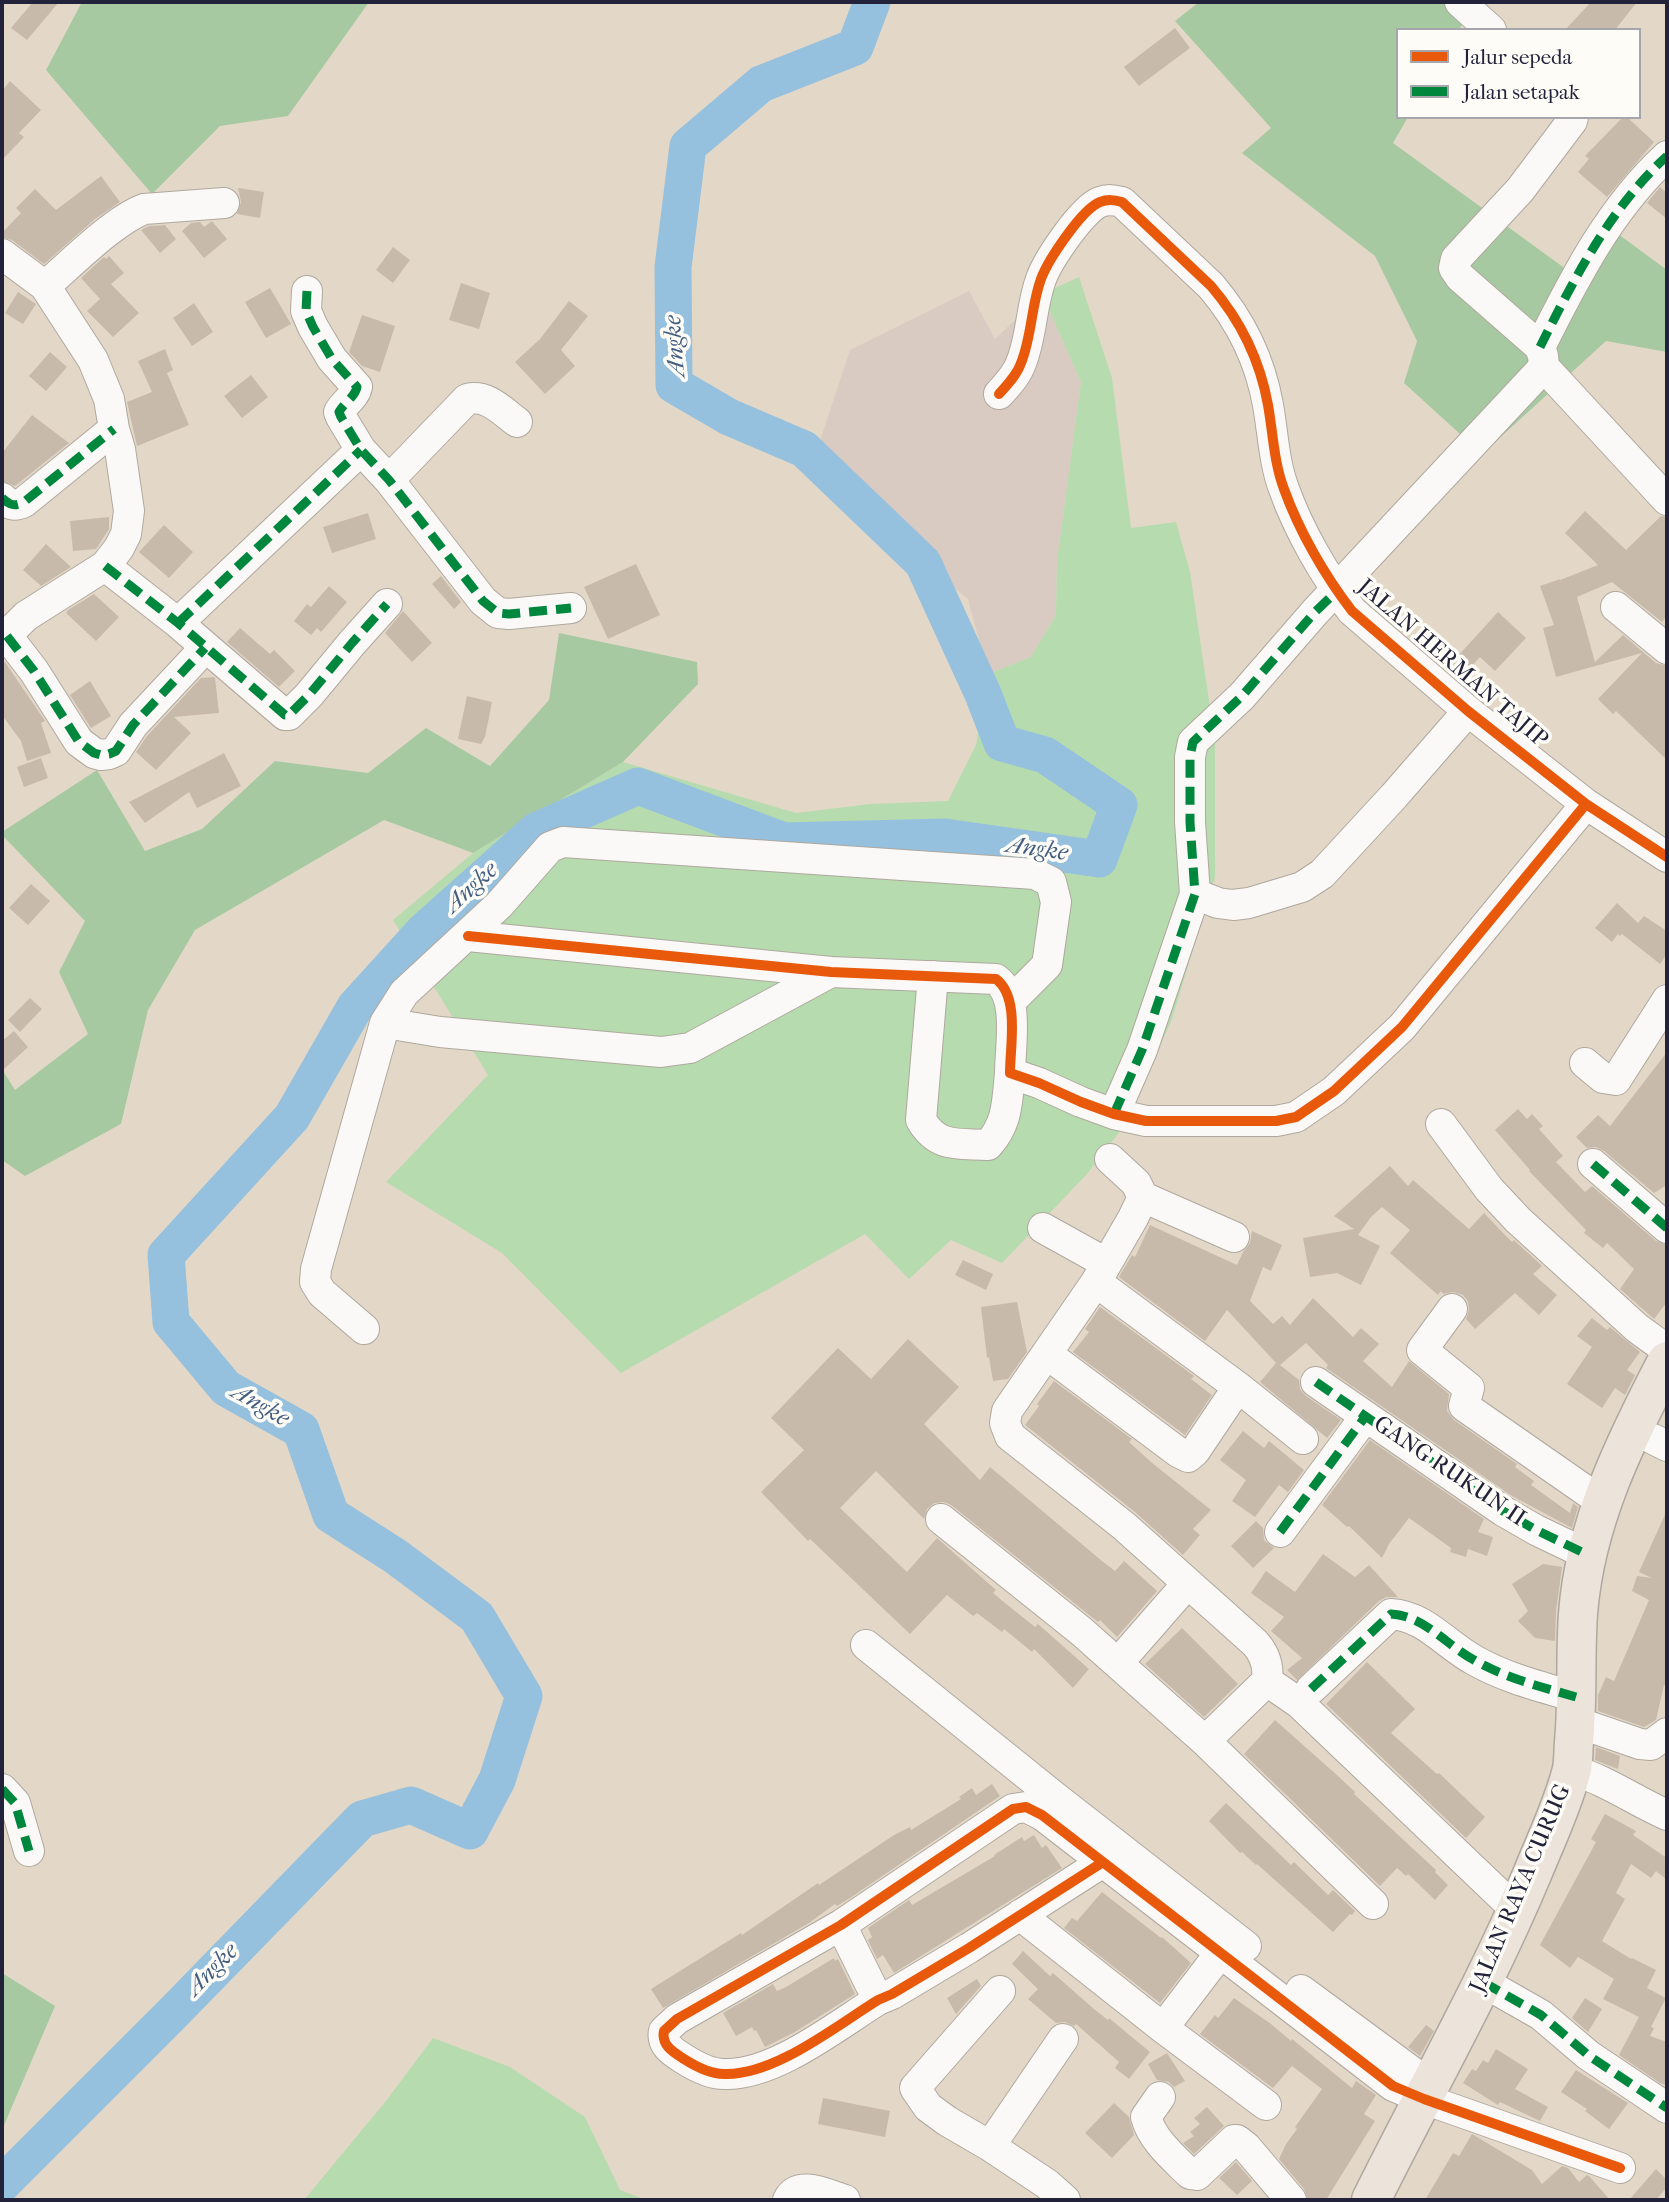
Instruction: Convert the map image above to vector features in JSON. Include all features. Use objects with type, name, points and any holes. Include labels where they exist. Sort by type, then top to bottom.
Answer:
[{"type":"main road","name":"JALAN RAYA CURUG","points":[[1371,2200],[1483,1982],[1517,1911],[1561,1804],[1572,1770],[1578,1616],[1586,1554],[1602,1502],[1629,1436],[1662,1386]]},
{"type":"street","points":[[1460,2],[1489,28]]},
{"type":"street","points":[[1572,119],[1520,190],[1455,259],[1454,268],[1542,357],[1667,500]]},
{"type":"street","points":[[1114,1114],[1142,1050],[1195,894],[1190,822],[1190,757],[1193,742],[1242,696],[1542,357],[1580,268],[1644,177],[1667,156]]},
{"type":"street","name":"JALAN HERMAN TAJIP","points":[[999,394],[1020,368],[1041,277],[1057,250],[1078,221],[1097,203],[1115,200],[1122,202],[1211,286],[1247,337],[1264,384],[1284,489],[1299,524],[1337,591],[1352,611],[1468,711],[1586,804],[1667,857]]},
{"type":"street","points":[[45,286],[132,214],[144,209],[223,203]]},
{"type":"street","points":[[2,254],[45,286],[93,360],[110,399],[129,511],[126,534],[105,566],[26,617],[4,638],[34,671],[79,742],[94,753],[102,755],[116,751],[133,725],[205,648]]},
{"type":"street","points":[[307,291],[306,311],[313,327],[332,359],[357,387],[356,392],[339,412],[341,417],[361,450],[389,480],[488,607],[509,614],[571,608]]},
{"type":"street","points":[[389,480],[467,399],[476,397],[485,400],[517,422]]},
{"type":"street","points":[[2,498],[10,505],[24,502],[114,429]]},
{"type":"street","points":[[178,623],[361,450]]},
{"type":"street","points":[[105,566],[178,623],[281,713],[289,715],[387,604]]},
{"type":"street","points":[[1616,607],[1667,649]]},
{"type":"street","points":[[1195,894],[1218,903],[1249,903],[1302,887],[1322,874],[1468,711]]},
{"type":"street","points":[[1010,1073],[1114,1114],[1146,1121],[1276,1121],[1296,1117],[1334,1091],[1402,1027],[1586,804]]},
{"type":"street","points":[[364,1329],[322,1293],[315,1282],[316,1269],[385,1023],[404,993],[499,905],[550,847],[563,842],[1035,874],[1051,882],[1056,902],[1047,965],[1012,1001]]},
{"type":"street","points":[[468,936],[831,972],[933,976],[996,979],[1003,984],[1012,1001],[1010,1073],[1004,1123],[988,1145],[940,1141],[929,1133],[921,1120],[933,976]]},
{"type":"street","points":[[755,964],[756,1013]]},
{"type":"street","points":[[385,1023],[440,1032],[661,1052],[690,1048],[831,972]]},
{"type":"street","points":[[1586,1063],[1603,1078],[1616,1080],[1667,1000]]},
{"type":"street","points":[[1441,1124],[1489,1189],[1518,1220],[1637,1328],[1667,1350]]},
{"type":"street","points":[[1110,1159],[1136,1183],[1143,1197],[1234,1237]]},
{"type":"street","points":[[1593,1164],[1667,1228]]},
{"type":"street","points":[[1143,1197],[1101,1273],[1007,1411],[1005,1423],[1010,1436],[1124,1526],[1255,1643],[1266,1661],[1267,1681],[1205,1741]]},
{"type":"street","points":[[1043,1228],[1303,1439]]},
{"type":"street","points":[[1451,1309],[1422,1350],[1469,1388],[1464,1406],[1602,1502]]},
{"type":"street","points":[[1048,1354],[1188,1457],[1195,1451],[1238,1387]]},
{"type":"street","name":"GANG RUKUN II","points":[[1316,1382],[1503,1511],[1586,1554]]},
{"type":"street","points":[[1280,1532],[1365,1417]]},
{"type":"street","points":[[941,1518],[1118,1663],[1205,1741],[1373,1903]]},
{"type":"street","points":[[1118,1663],[1187,1584]]},
{"type":"street","points":[[1311,1689],[1391,1614],[1404,1615],[1418,1621],[1475,1661],[1515,1678],[1640,1744],[1651,1745],[1667,1733]]},
{"type":"street","points":[[866,1645],[1427,2092]]},
{"type":"street","points":[[1267,1681],[1299,1703],[1517,1911]]},
{"type":"street","points":[[1572,1770],[1591,1776],[1667,1815]]},
{"type":"street","points":[[2,1789],[15,1803],[29,1851]]},
{"type":"street","points":[[1103,1863],[776,2063],[757,2070],[716,2073],[689,2062],[673,2052],[665,2042],[664,2031],[677,2019],[841,1925],[1013,1809],[1026,1808],[1042,1815],[1392,2086],[1427,2092],[1620,2168]]},
{"type":"street","points":[[1020,1915],[1266,2105]]},
{"type":"street","points":[[841,1925],[878,2000]]},
{"type":"street","points":[[1163,2028],[1221,1952]]},
{"type":"street","points":[[1483,1982],[1541,2015],[1588,2055],[1667,2108]]},
{"type":"street","points":[[1000,1991],[915,2088],[928,2107],[1047,2184],[1065,2200]]},
{"type":"street","points":[[990,2146],[1063,2039]]},
{"type":"street","points":[[1160,2097],[1146,2117],[1148,2125],[1157,2140],[1190,2174],[1197,2175],[1237,2140],[1291,2200]]},
{"type":"street","points":[[788,2200],[797,2190],[807,2189],[845,2200]]},
{"type":"shaded area","points":[[969,291],[995,339],[1042,294],[1081,382],[1057,562],[1056,615],[1031,657],[988,674],[968,599],[918,559],[813,462],[850,350]]},
{"type":"green space","points":[[82,2],[369,2],[288,116],[220,126],[152,194],[46,70]]},
{"type":"green space","points":[[1199,2],[1475,2],[1460,28],[1396,28],[1396,119],[1407,119],[1393,143],[1574,275],[1614,231],[1667,270],[1667,352],[1606,341],[1482,454],[1404,383],[1417,341],[1375,256],[1242,153],[1271,128],[1175,21]]},
{"type":"green space","points":[[1079,277],[1112,378],[1131,528],[1176,522],[1190,572],[1215,741],[1215,877],[1172,1019],[1127,1122],[1087,1174],[1002,1263],[951,1240],[909,1279],[865,1234],[621,1373],[502,1253],[386,1182],[488,1075],[393,920],[473,853],[623,762],[796,813],[870,804],[948,801],[976,745],[988,674],[1031,657],[1056,615],[1057,562],[1081,382],[1042,294]]},
{"type":"green space","points":[[559,633],[697,662],[698,684],[623,762],[473,853],[384,820],[195,930],[148,1010],[121,1124],[25,1176],[2,1160],[2,1069],[15,1090],[88,1034],[59,972],[85,921],[2,832],[97,770],[145,851],[202,829],[275,761],[368,773],[426,728],[490,766],[549,700]]},
{"type":"green space","points":[[2,1973],[55,2006],[2,2130]]},
{"type":"green space","points":[[433,2038],[510,2067],[585,2117],[620,2190],[646,2200],[304,2200],[386,2101]]},
{"type":"building","points":[[33,2],[59,2],[27,40],[11,28]]},
{"type":"building","points":[[1591,2],[1637,2],[1617,28],[1567,28]]},
{"type":"building","points":[[1175,28],[1190,48],[1139,86],[1124,67]]},
{"type":"building","points":[[10,81],[41,110],[19,133],[24,137],[2,160],[2,91]]},
{"type":"building","points":[[1621,119],[1629,119],[1654,142],[1607,197],[1578,172],[1589,159],[1585,156]]},
{"type":"building","points":[[101,176],[120,202],[95,219],[44,264],[12,240],[2,237],[2,233],[21,213],[16,208],[35,189],[56,210]]},
{"type":"building","points":[[1660,187],[1667,193],[1667,219],[1647,203]]},
{"type":"building","points":[[238,188],[264,192],[260,218],[237,214],[241,202]]},
{"type":"building","points":[[212,221],[227,239],[204,258],[182,231],[191,223],[200,222],[204,227]]},
{"type":"building","points":[[165,225],[176,239],[160,253],[141,230],[149,226]]},
{"type":"building","points":[[393,247],[410,260],[393,283],[376,270]]},
{"type":"building","points":[[109,256],[124,273],[111,284],[139,313],[113,337],[87,311],[100,299],[81,278],[104,257],[106,259]]},
{"type":"building","points":[[461,283],[490,293],[479,329],[449,320]]},
{"type":"building","points":[[270,288],[291,324],[266,338],[245,302]]},
{"type":"building","points":[[18,292],[36,304],[23,324],[5,313]]},
{"type":"building","points":[[569,301],[588,316],[561,350],[575,366],[545,394],[515,362],[540,339]]},
{"type":"building","points":[[194,303],[213,332],[192,346],[173,318]]},
{"type":"building","points":[[362,315],[395,326],[380,372],[362,366],[349,352]]},
{"type":"building","points":[[165,349],[173,370],[167,373],[189,425],[137,446],[127,402],[152,392],[138,361]]},
{"type":"building","points":[[50,352],[67,367],[46,391],[29,376]]},
{"type":"building","points":[[251,375],[268,397],[242,418],[224,396]]},
{"type":"building","points":[[32,415],[69,443],[15,486],[2,481],[2,453]]},
{"type":"building","points":[[1585,511],[1626,550],[1661,516],[1667,517],[1667,616],[1662,622],[1612,582],[1577,597],[1595,662],[1623,635],[1656,663],[1667,666],[1667,760],[1616,711],[1613,714],[1598,699],[1642,653],[1556,677],[1543,628],[1554,625],[1540,586],[1598,565],[1565,533]]},
{"type":"building","points":[[368,513],[376,539],[332,553],[323,527]]},
{"type":"building","points":[[109,517],[109,529],[96,549],[73,551],[70,521]]},
{"type":"building","points":[[164,525],[193,552],[169,578],[139,552]]},
{"type":"building","points":[[46,544],[71,567],[41,586],[23,570]]},
{"type":"building","points":[[636,564],[660,615],[608,639],[584,587]]},
{"type":"building","points":[[441,576],[461,602],[454,609],[432,584]]},
{"type":"building","points":[[329,586],[347,602],[321,632],[317,628],[311,635],[294,621],[307,604],[311,607]]},
{"type":"building","points":[[94,594],[119,617],[96,641],[66,613]]},
{"type":"building","points":[[403,611],[432,643],[412,662],[385,633]]},
{"type":"building","points":[[1498,612],[1526,638],[1495,671],[1480,657],[1459,680],[1446,669]]},
{"type":"building","points":[[240,628],[270,654],[274,650],[295,671],[279,687],[227,642]]},
{"type":"building","points":[[5,662],[45,721],[41,723],[51,753],[27,761],[21,741],[2,715],[2,665]]},
{"type":"building","points":[[214,677],[219,713],[174,717],[191,733],[156,770],[136,752],[147,736],[201,678]]},
{"type":"building","points":[[90,681],[111,716],[91,728],[70,695]]},
{"type":"building","points":[[467,696],[492,702],[481,744],[458,739]]},
{"type":"building","points":[[224,753],[241,786],[197,808],[189,792],[145,823],[129,802]]},
{"type":"building","points":[[41,758],[48,778],[24,787],[17,767]]},
{"type":"building","points":[[31,884],[50,901],[28,925],[9,908]]},
{"type":"building","points":[[1617,903],[1638,923],[1644,916],[1667,931],[1667,954],[1660,964],[1622,934],[1618,934],[1612,942],[1595,928]]},
{"type":"building","points":[[30,998],[42,1009],[20,1032],[8,1020]]},
{"type":"building","points":[[14,1031],[28,1047],[2,1071],[2,1041]]},
{"type":"building","points":[[1667,1052],[1667,1185],[1654,1193],[1604,1151],[1596,1147],[1587,1148],[1576,1137],[1598,1115],[1610,1126]]},
{"type":"building","points":[[1518,1109],[1527,1119],[1532,1114],[1543,1126],[1539,1129],[1563,1156],[1556,1162],[1585,1192],[1592,1186],[1656,1241],[1667,1245],[1667,1302],[1654,1319],[1620,1289],[1634,1269],[1607,1243],[1603,1248],[1584,1233],[1586,1230],[1529,1171],[1495,1130]]},
{"type":"building","points":[[1390,1166],[1408,1186],[1413,1180],[1469,1229],[1484,1213],[1512,1242],[1514,1240],[1542,1266],[1533,1274],[1557,1295],[1539,1315],[1515,1293],[1475,1329],[1466,1319],[1468,1301],[1463,1295],[1453,1292],[1443,1294],[1441,1291],[1438,1295],[1390,1253],[1410,1230],[1382,1207],[1358,1235],[1380,1246],[1361,1285],[1337,1273],[1310,1277],[1303,1238],[1354,1229],[1334,1216]]},
{"type":"building","points":[[1150,1225],[1237,1265],[1250,1243],[1252,1231],[1282,1245],[1271,1271],[1263,1267],[1250,1301],[1273,1324],[1282,1316],[1290,1325],[1313,1298],[1353,1337],[1361,1328],[1379,1344],[1363,1361],[1392,1387],[1409,1361],[1449,1394],[1447,1411],[1454,1420],[1517,1464],[1515,1467],[1534,1481],[1531,1485],[1570,1513],[1573,1503],[1578,1507],[1572,1528],[1512,1496],[1326,1368],[1328,1365],[1306,1343],[1280,1365],[1299,1380],[1300,1389],[1306,1396],[1341,1420],[1327,1438],[1260,1382],[1276,1363],[1227,1310],[1205,1341],[1119,1277],[1132,1255],[1135,1257]]},
{"type":"building","points":[[963,1260],[993,1274],[986,1290],[955,1275]]},
{"type":"building","points":[[1017,1302],[1027,1352],[1008,1379],[993,1381],[989,1357],[987,1358],[981,1307]]},
{"type":"building","points":[[1100,1307],[1194,1376],[1191,1379],[1212,1395],[1185,1435],[1073,1352],[1089,1332],[1085,1329]]},
{"type":"building","points":[[1592,1318],[1607,1330],[1610,1327],[1640,1352],[1627,1370],[1635,1375],[1625,1395],[1615,1388],[1602,1408],[1567,1384],[1592,1347],[1577,1336]]},
{"type":"building","points":[[908,1339],[959,1387],[924,1424],[980,1480],[990,1467],[1115,1571],[1124,1561],[1157,1591],[1117,1637],[1100,1620],[1098,1622],[951,1505],[944,1502],[934,1503],[927,1509],[924,1519],[876,1471],[840,1508],[907,1572],[937,1538],[996,1590],[993,1593],[1035,1627],[1038,1624],[1089,1669],[1073,1688],[1034,1649],[1032,1652],[1004,1629],[1002,1632],[977,1613],[973,1616],[947,1595],[910,1634],[810,1539],[808,1541],[761,1492],[804,1450],[771,1418],[838,1348],[871,1379]]},
{"type":"building","points":[[1054,1381],[1132,1439],[1129,1442],[1151,1462],[1211,1510],[1193,1529],[1200,1535],[1183,1555],[1135,1512],[1025,1425]]},
{"type":"building","points":[[1243,1431],[1264,1448],[1269,1441],[1304,1470],[1288,1492],[1279,1485],[1255,1517],[1232,1501],[1246,1480],[1220,1460]]},
{"type":"building","points":[[1370,1440],[1484,1519],[1478,1532],[1493,1537],[1487,1556],[1468,1549],[1466,1557],[1450,1552],[1451,1548],[1409,1518],[1382,1558],[1349,1526],[1322,1505]]},
{"type":"building","points":[[1667,1510],[1667,1686],[1664,1685],[1656,1720],[1644,1727],[1598,1711],[1598,1695],[1606,1677],[1614,1681],[1649,1600],[1632,1591],[1637,1576],[1652,1578],[1639,1572]]},
{"type":"building","points":[[1256,1521],[1263,1528],[1264,1540],[1274,1548],[1253,1568],[1231,1546]]},
{"type":"building","points":[[1323,1554],[1355,1577],[1369,1565],[1398,1597],[1386,1597],[1379,1601],[1297,1680],[1287,1670],[1302,1658],[1271,1631],[1284,1617],[1251,1593],[1266,1571],[1295,1592]]},
{"type":"building","points":[[1543,1564],[1562,1567],[1555,1641],[1535,1638],[1518,1621],[1528,1611],[1512,1584]]},
{"type":"building","points":[[1182,1628],[1238,1684],[1204,1717],[1145,1664]]},
{"type":"building","points":[[1367,1662],[1415,1709],[1391,1733],[1439,1773],[1485,1817],[1466,1838],[1326,1704]]},
{"type":"building","points":[[1275,1720],[1436,1870],[1448,1885],[1435,1900],[1408,1874],[1406,1876],[1397,1868],[1380,1886],[1244,1754]]},
{"type":"building","points":[[1596,1747],[1620,1756],[1618,1769],[1595,1760]]},
{"type":"building","points":[[992,1784],[1000,1796],[850,1898],[837,1906],[835,1904],[809,1923],[663,2008],[651,1989],[741,1933],[742,1935],[894,1835],[910,1827],[911,1830],[961,1799],[959,1797],[972,1788],[976,1795]]},
{"type":"building","points":[[1226,1803],[1291,1865],[1294,1862],[1328,1895],[1333,1890],[1355,1911],[1352,1915],[1333,1932],[1257,1864],[1240,1853],[1209,1821]]},
{"type":"building","points":[[1605,1814],[1636,1831],[1633,1835],[1667,1858],[1667,1880],[1656,1871],[1651,1878],[1631,1864],[1616,1893],[1625,1899],[1602,1941],[1631,1959],[1656,1970],[1647,1988],[1666,1998],[1651,2027],[1654,2028],[1650,2036],[1667,2042],[1667,2085],[1619,2055],[1639,2017],[1603,1999],[1614,1979],[1578,1957],[1570,1968],[1540,1945],[1596,1842],[1591,1839]]},
{"type":"building","points":[[1034,1835],[1042,1848],[1046,1845],[1062,1868],[894,1973],[883,1955],[877,1959],[868,1940],[872,1937],[868,1928],[909,1900],[912,1905],[1022,1837],[1024,1841]]},
{"type":"building","points":[[1102,1892],[1162,1937],[1191,1963],[1160,2003],[1064,1928],[1072,1918],[1077,1921]]},
{"type":"building","points":[[1023,1951],[1050,1976],[1053,1973],[1150,2052],[1129,2079],[1115,2068],[1119,2062],[1076,2024],[1056,2023],[1028,1999],[1038,1989],[1012,1964]]},
{"type":"building","points":[[834,1958],[835,1961],[838,1959],[855,1994],[795,2032],[765,2047],[752,2027],[736,2036],[723,2013],[773,1984],[777,1991],[786,1987]]},
{"type":"building","points":[[977,1979],[981,1986],[956,2014],[947,1998]]},
{"type":"building","points":[[1234,1998],[1291,2041],[1292,2039],[1352,2088],[1356,2081],[1376,2095],[1364,2114],[1375,2121],[1326,2200],[1308,2200],[1304,2189],[1279,2159],[1297,2129],[1295,2127],[1322,2089],[1292,2066],[1273,2088],[1200,2034],[1215,2015],[1218,2018]]},
{"type":"building","points":[[1585,1998],[1602,2009],[1588,2032],[1572,2018]]},
{"type":"building","points":[[1426,2025],[1434,2031],[1420,2056],[1408,2047]]},
{"type":"building","points":[[1496,2049],[1528,2069],[1515,2089],[1548,2107],[1540,2121],[1500,2102],[1498,2105],[1463,2083],[1472,2069],[1476,2071],[1483,2060],[1488,2063]]},
{"type":"building","points":[[1167,2053],[1185,2081],[1174,2087],[1169,2082],[1157,2080],[1148,2064]]},
{"type":"building","points":[[1576,2070],[1628,2103],[1609,2129],[1585,2111],[1587,2109],[1561,2092]]},
{"type":"building","points":[[823,2098],[890,2111],[885,2137],[818,2124]]},
{"type":"building","points":[[1114,2103],[1129,2117],[1134,2135],[1112,2158],[1085,2133]]},
{"type":"building","points":[[1207,2107],[1224,2126],[1194,2154],[1183,2143],[1194,2136],[1190,2132],[1200,2124],[1194,2118]]},
{"type":"building","points":[[1472,2134],[1532,2170],[1542,2184],[1562,2166],[1568,2168],[1579,2182],[1589,2176],[1610,2200],[1425,2200],[1453,2153],[1459,2156]]},
{"type":"building","points":[[1236,2162],[1252,2181],[1237,2195],[1219,2178]]},
{"type":"building","points":[[1656,2169],[1667,2180],[1667,2187],[1656,2200],[1629,2200]]},
{"type":"waterway","name":"Angke","points":[[2,2184],[362,1819],[411,1805],[470,1831],[497,1780],[524,1696],[477,1617],[395,1556],[331,1515],[301,1430],[226,1388],[171,1322],[166,1255],[292,1117],[355,1007],[424,931],[536,831],[638,786],[784,841],[945,837],[1099,859],[1119,805],[1045,755],[1002,743],[983,694],[923,563],[804,449],[729,417],[674,385],[673,267],[688,146],[761,84],[855,47],[872,2]]},
{"type":"marked path","points":[[1540,347],[1595,245],[1628,198],[1667,156]]},
{"type":"marked path","points":[[307,291],[306,311],[313,327],[332,359],[357,387],[339,412],[341,417],[361,450],[389,480],[483,601],[498,613],[509,614],[571,608]]},
{"type":"marked path","points":[[2,498],[12,504],[24,502],[114,429]]},
{"type":"marked path","points":[[178,623],[361,450]]},
{"type":"marked path","points":[[105,566],[178,623],[285,715],[289,715],[309,695],[387,604]]},
{"type":"marked path","points":[[1114,1114],[1142,1050],[1195,894],[1190,822],[1190,757],[1193,742],[1242,696],[1315,612],[1337,591]]},
{"type":"marked path","points":[[7,636],[34,671],[79,742],[101,755],[116,751],[133,725],[205,648]]},
{"type":"marked path","points":[[1593,1164],[1667,1228]]},
{"type":"marked path","points":[[1316,1382],[1503,1511],[1586,1554]]},
{"type":"marked path","points":[[1280,1532],[1365,1417]]},
{"type":"marked path","points":[[1311,1689],[1391,1614],[1425,1625],[1464,1654],[1498,1672],[1576,1697]]},
{"type":"marked path","points":[[2,1789],[15,1803],[29,1851]]},
{"type":"marked path","points":[[1483,1982],[1541,2015],[1588,2055],[1667,2108]]},
{"type":"cycle path","points":[[999,394],[1012,380],[1025,353],[1041,279],[1058,248],[1075,224],[1093,207],[1106,200],[1122,202],[1211,286],[1240,327],[1260,372],[1278,469],[1290,505],[1314,553],[1352,611],[1468,711],[1586,804],[1667,857]]},
{"type":"cycle path","points":[[468,936],[831,972],[996,979],[1008,997],[1011,1010],[1010,1073],[1114,1114],[1146,1121],[1276,1121],[1296,1117],[1334,1091],[1402,1027],[1586,804]]},
{"type":"cycle path","points":[[1103,1862],[969,1948],[878,2000],[804,2048],[763,2067],[743,2072],[713,2073],[680,2056],[669,2048],[664,2040],[664,2031],[677,2019],[841,1925],[1013,1809],[1026,1807],[1042,1815],[1393,2086],[1620,2168]]}]
